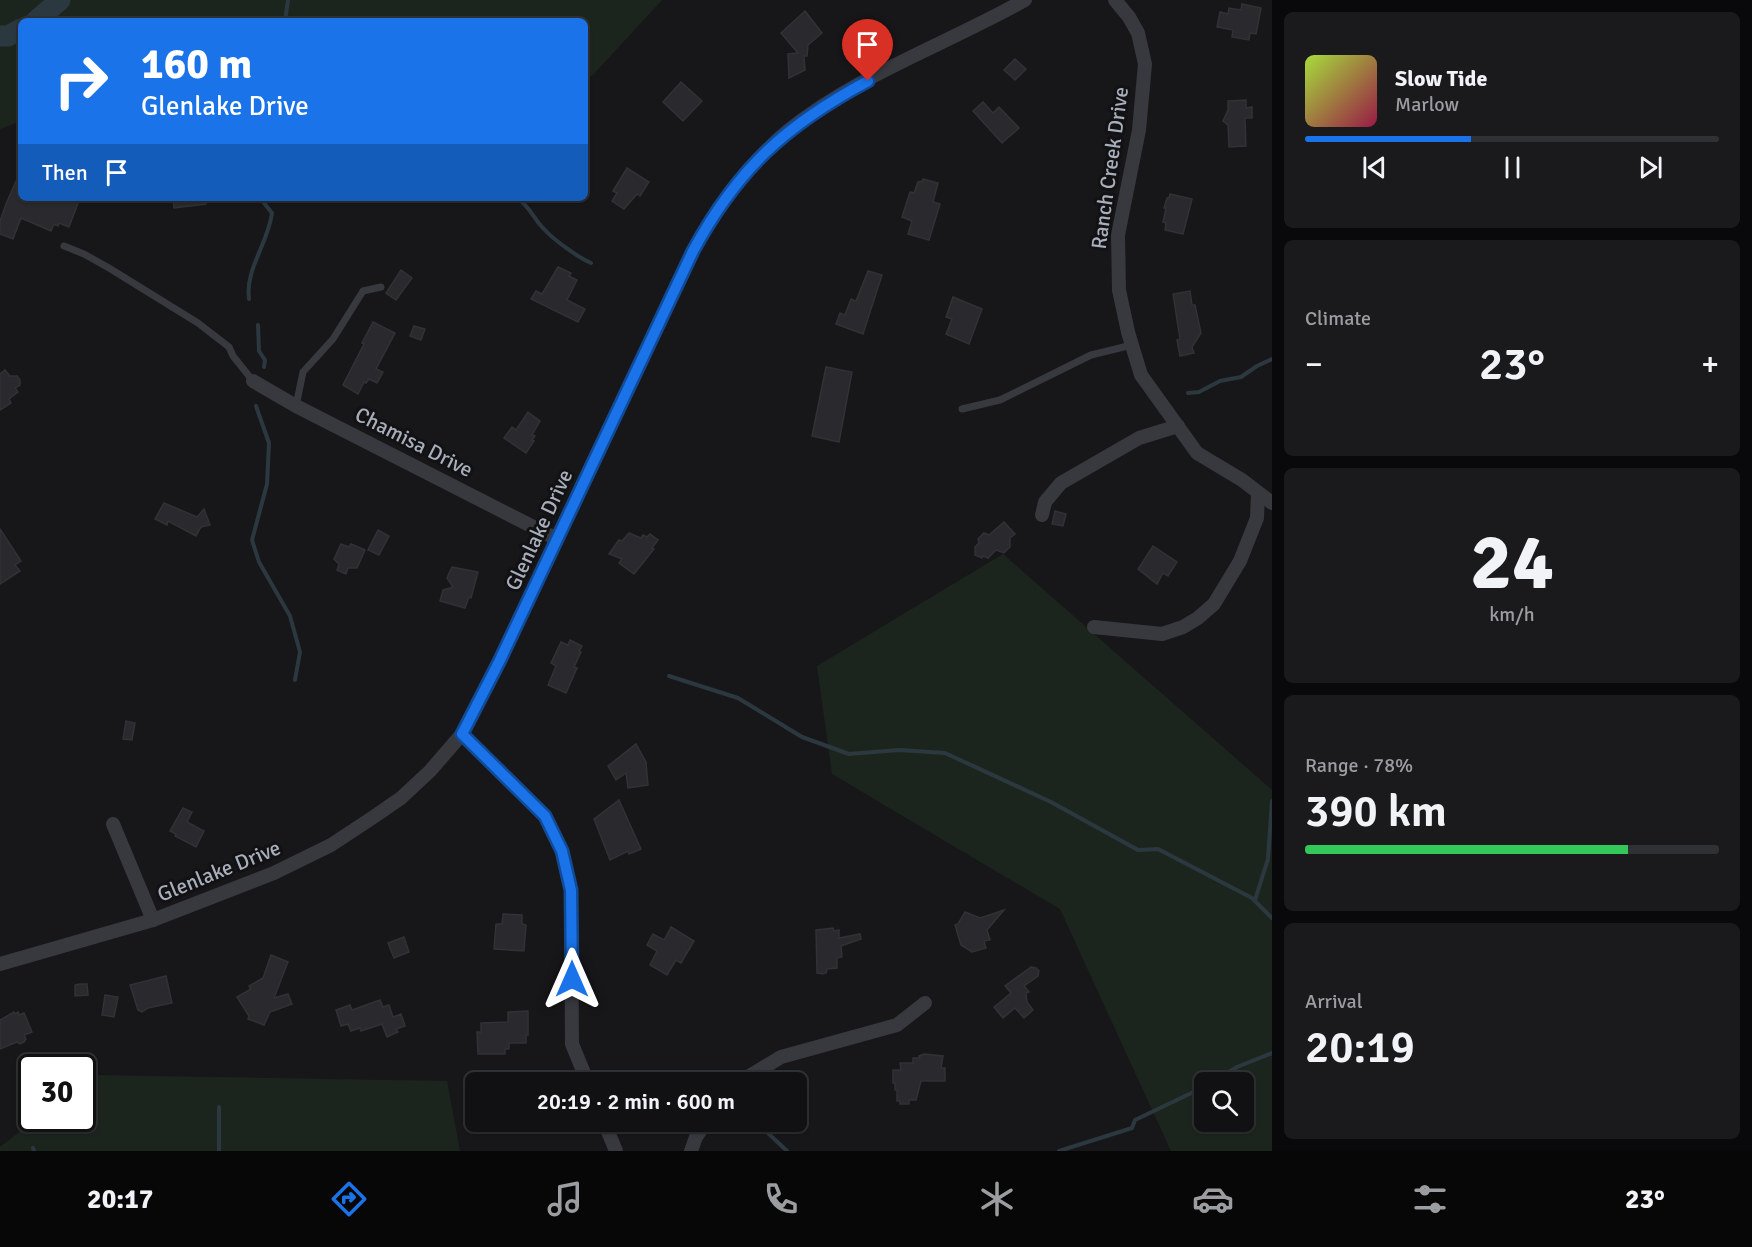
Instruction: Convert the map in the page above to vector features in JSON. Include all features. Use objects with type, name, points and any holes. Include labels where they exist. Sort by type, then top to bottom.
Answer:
[{"type":"street","name":"Glenlake Drive","points":[[0,964],[153,920],[274,873],[331,845],[401,798],[430,771],[462,734],[500,660],[693,251],[712,217],[733,187],[789,130],[828,102],[907,59],[1025,0]]},
{"type":"street","name":"Ranch Creek Drive","points":[[1115,0],[1138,33],[1145,64],[1139,130],[1118,235],[1119,290],[1141,375],[1197,453],[1242,480],[1272,503]]},
{"type":"street","name":"Chamisa Drive","points":[[253,381],[296,406],[557,539]]},
{"type":"street","points":[[1042,515],[1045,502],[1061,483],[1138,438],[1178,426]]},
{"type":"street","points":[[1094,627],[1162,634],[1183,627],[1206,611],[1228,585],[1247,546],[1257,518],[1258,493]]},
{"type":"street","points":[[462,734],[545,816],[562,851],[571,890],[572,1044],[583,1072]]},
{"type":"street","points":[[113,824],[153,920]]},
{"type":"street","points":[[756,1072],[781,1057],[897,1025],[925,1003]]},
{"type":"street","points":[[608,1132],[616,1151]]},
{"type":"street","points":[[691,1151],[699,1132]]},
{"type":"lane","points":[[64,246],[109,268],[198,323],[229,347],[233,356],[253,381]]},
{"type":"lane","points":[[296,406],[303,372],[333,339],[363,291],[381,287]]},
{"type":"lane","points":[[962,408],[1000,400],[1091,355],[1132,345]]},
{"type":"shaded area","points":[[0,0],[662,0],[592,76],[588,75],[588,18],[18,18],[18,122],[0,129]]},
{"type":"shaded area","points":[[1003,554],[1272,790],[1272,1151],[1171,1151],[1060,909],[832,774],[817,666]]},
{"type":"shaded area","points":[[96,1075],[447,1081],[460,1151],[0,1151],[0,1147],[19,1132],[96,1132]]},
{"type":"building","points":[[1242,4],[1261,8],[1256,34],[1250,33],[1249,40],[1232,37],[1233,30],[1217,27],[1220,12],[1228,14],[1229,8],[1241,10]]},
{"type":"building","points":[[805,11],[822,33],[808,45],[807,56],[804,56],[805,70],[789,78],[788,54],[798,53],[781,33]]},
{"type":"building","points":[[1015,59],[1026,69],[1015,80],[1004,70]]},
{"type":"building","points":[[681,82],[702,101],[683,121],[663,102]]},
{"type":"building","points":[[1246,100],[1246,108],[1252,107],[1252,118],[1245,118],[1246,146],[1229,147],[1228,125],[1223,121],[1228,110],[1228,101]]},
{"type":"building","points":[[983,102],[993,113],[999,107],[1019,128],[1002,143],[973,111]]},
{"type":"building","points":[[627,168],[649,182],[640,196],[637,194],[624,209],[612,201],[617,193],[613,191]]},
{"type":"building","points":[[18,177],[18,201],[79,201],[69,227],[59,223],[58,226],[54,224],[51,231],[21,218],[13,239],[0,234],[0,221]]},
{"type":"building","points":[[923,179],[938,183],[933,202],[940,204],[929,240],[908,234],[912,221],[902,217],[910,192],[914,193],[918,182]]},
{"type":"building","points":[[1170,194],[1192,199],[1183,234],[1165,230],[1166,223],[1163,222],[1166,208],[1164,208]]},
{"type":"building","points":[[173,201],[206,201],[206,204],[174,208]]},
{"type":"building","points":[[558,267],[571,273],[569,276],[577,280],[567,300],[585,309],[578,322],[531,299],[536,291],[542,294]]},
{"type":"building","points":[[401,270],[412,278],[396,300],[386,293]]},
{"type":"building","points":[[868,271],[882,275],[863,334],[836,324],[840,313],[845,315],[851,299],[856,301]]},
{"type":"building","points":[[1190,291],[1201,333],[1192,347],[1194,353],[1180,356],[1177,340],[1180,339],[1173,294]]},
{"type":"building","points":[[953,297],[982,309],[969,344],[946,334],[952,319],[946,317]]},
{"type":"building","points":[[373,322],[395,333],[376,369],[383,372],[377,383],[369,379],[366,383],[364,382],[358,394],[343,385]]},
{"type":"building","points":[[414,326],[425,329],[421,340],[410,336]]},
{"type":"building","points":[[826,367],[852,372],[839,442],[812,436]]},
{"type":"building","points":[[5,370],[10,376],[17,376],[20,385],[15,388],[18,392],[9,399],[11,403],[0,410],[0,374]]},
{"type":"building","points":[[528,412],[540,421],[532,435],[535,436],[532,440],[534,441],[526,453],[504,438],[512,427],[516,430]]},
{"type":"building","points":[[164,503],[197,517],[204,509],[210,525],[201,527],[196,536],[168,521],[167,525],[155,519]]},
{"type":"building","points":[[1055,511],[1066,514],[1063,526],[1052,524]]},
{"type":"building","points":[[1004,522],[1015,534],[1010,538],[1010,547],[1004,553],[996,550],[988,558],[975,555],[978,539],[984,533],[989,535]]},
{"type":"building","points":[[0,529],[21,561],[15,565],[20,571],[0,584]]},
{"type":"building","points":[[378,530],[389,536],[379,555],[368,550]]},
{"type":"building","points":[[629,533],[641,538],[643,535],[647,537],[650,534],[658,540],[652,548],[654,549],[634,574],[619,563],[622,559],[609,554],[619,540],[622,541]]},
{"type":"building","points":[[341,544],[349,547],[351,544],[365,550],[357,568],[348,568],[346,574],[337,570],[339,564],[334,559]]},
{"type":"building","points":[[1153,546],[1177,562],[1168,576],[1163,573],[1157,584],[1138,569]]},
{"type":"building","points":[[452,567],[478,572],[471,598],[469,597],[465,608],[440,601],[443,590],[453,587],[447,578]]},
{"type":"building","points":[[570,640],[582,646],[574,667],[577,668],[566,693],[548,685],[556,666],[551,663],[561,642],[568,645]]},
{"type":"building","points":[[126,721],[135,723],[132,740],[123,739]]},
{"type":"building","points":[[636,744],[646,762],[648,785],[628,788],[626,773],[616,780],[608,766]]},
{"type":"building","points":[[619,800],[641,849],[629,854],[628,851],[610,860],[594,819]]},
{"type":"building","points":[[183,808],[192,812],[187,822],[204,831],[196,847],[170,831]]},
{"type":"building","points":[[1004,910],[987,930],[990,940],[984,941],[986,948],[972,952],[961,945],[955,925],[965,912],[980,918]]},
{"type":"building","points":[[503,914],[522,915],[522,924],[526,925],[524,951],[494,949],[496,924],[502,924]]},
{"type":"building","points":[[671,927],[694,941],[681,963],[676,960],[667,975],[650,965],[657,951],[647,945],[653,934],[664,940]]},
{"type":"building","points":[[833,928],[834,931],[839,930],[839,938],[860,934],[861,939],[841,946],[842,957],[837,958],[837,968],[827,969],[823,974],[817,973],[816,930]]},
{"type":"building","points":[[404,937],[409,952],[394,958],[388,943]]},
{"type":"building","points":[[271,955],[288,962],[274,998],[288,994],[292,1004],[270,1012],[264,1025],[248,1019],[249,1016],[237,997],[251,989],[249,986],[263,978]]},
{"type":"building","points":[[1031,967],[1039,971],[1038,976],[1024,986],[1029,992],[1026,993],[1027,1002],[1033,1010],[1024,1018],[1015,1008],[1003,1018],[994,1007],[1011,993],[1005,986]]},
{"type":"building","points":[[166,976],[172,1003],[148,1008],[142,1012],[138,1010],[130,985]]},
{"type":"building","points":[[87,984],[88,995],[75,996],[75,985]]},
{"type":"building","points":[[105,995],[118,997],[114,1017],[102,1015]]},
{"type":"building","points":[[380,1000],[383,1007],[389,1005],[393,1017],[401,1014],[405,1026],[396,1029],[398,1032],[387,1037],[382,1024],[361,1031],[360,1028],[351,1031],[348,1024],[341,1026],[336,1010],[350,1005],[352,1010]]},
{"type":"building","points":[[528,1011],[526,1043],[509,1043],[509,1049],[505,1049],[505,1054],[478,1054],[477,1032],[481,1032],[481,1023],[508,1022],[508,1012]]},
{"type":"building","points":[[14,1012],[15,1014],[18,1012],[19,1015],[24,1013],[32,1032],[24,1035],[26,1039],[24,1042],[20,1044],[17,1042],[0,1049],[0,1020]]},
{"type":"building","points":[[924,1054],[943,1056],[941,1068],[945,1068],[945,1081],[921,1081],[916,1100],[909,1100],[909,1104],[900,1104],[900,1101],[897,1101],[895,1083],[893,1083],[893,1070],[901,1070],[900,1063],[913,1063],[913,1058],[920,1058],[919,1056]]},
{"type":"waterway","points":[[39,18],[60,0]]},
{"type":"waterway","points":[[285,18],[288,0]]},
{"type":"waterway","points":[[0,36],[8,36],[18,31]]},
{"type":"waterway","points":[[249,299],[250,277],[272,213],[262,201]]},
{"type":"waterway","points":[[520,201],[560,244],[591,263]]},
{"type":"waterway","points":[[258,325],[259,351],[265,360],[264,367]]},
{"type":"waterway","points":[[1188,393],[1199,392],[1220,381],[1241,377],[1272,359]]},
{"type":"waterway","points":[[256,406],[269,443],[267,484],[252,540],[259,562],[290,616],[300,652],[295,680]]},
{"type":"waterway","points":[[669,676],[738,698],[802,737],[849,754],[899,750],[945,753],[1051,802],[1138,850],[1158,849],[1252,898],[1272,918]]},
{"type":"waterway","points":[[1255,900],[1268,859],[1272,801]]},
{"type":"waterway","points":[[1229,1072],[1272,1053]]},
{"type":"waterway","points":[[1059,1151],[1132,1128],[1135,1120],[1194,1092]]},
{"type":"waterway","points":[[219,1107],[219,1151]]},
{"type":"waterway","points":[[767,1132],[787,1151]]},
{"type":"route","points":[[572,979],[571,890],[562,851],[545,816],[462,734],[500,660],[693,251],[712,217],[733,187],[789,130],[828,102],[868,81]]}]
